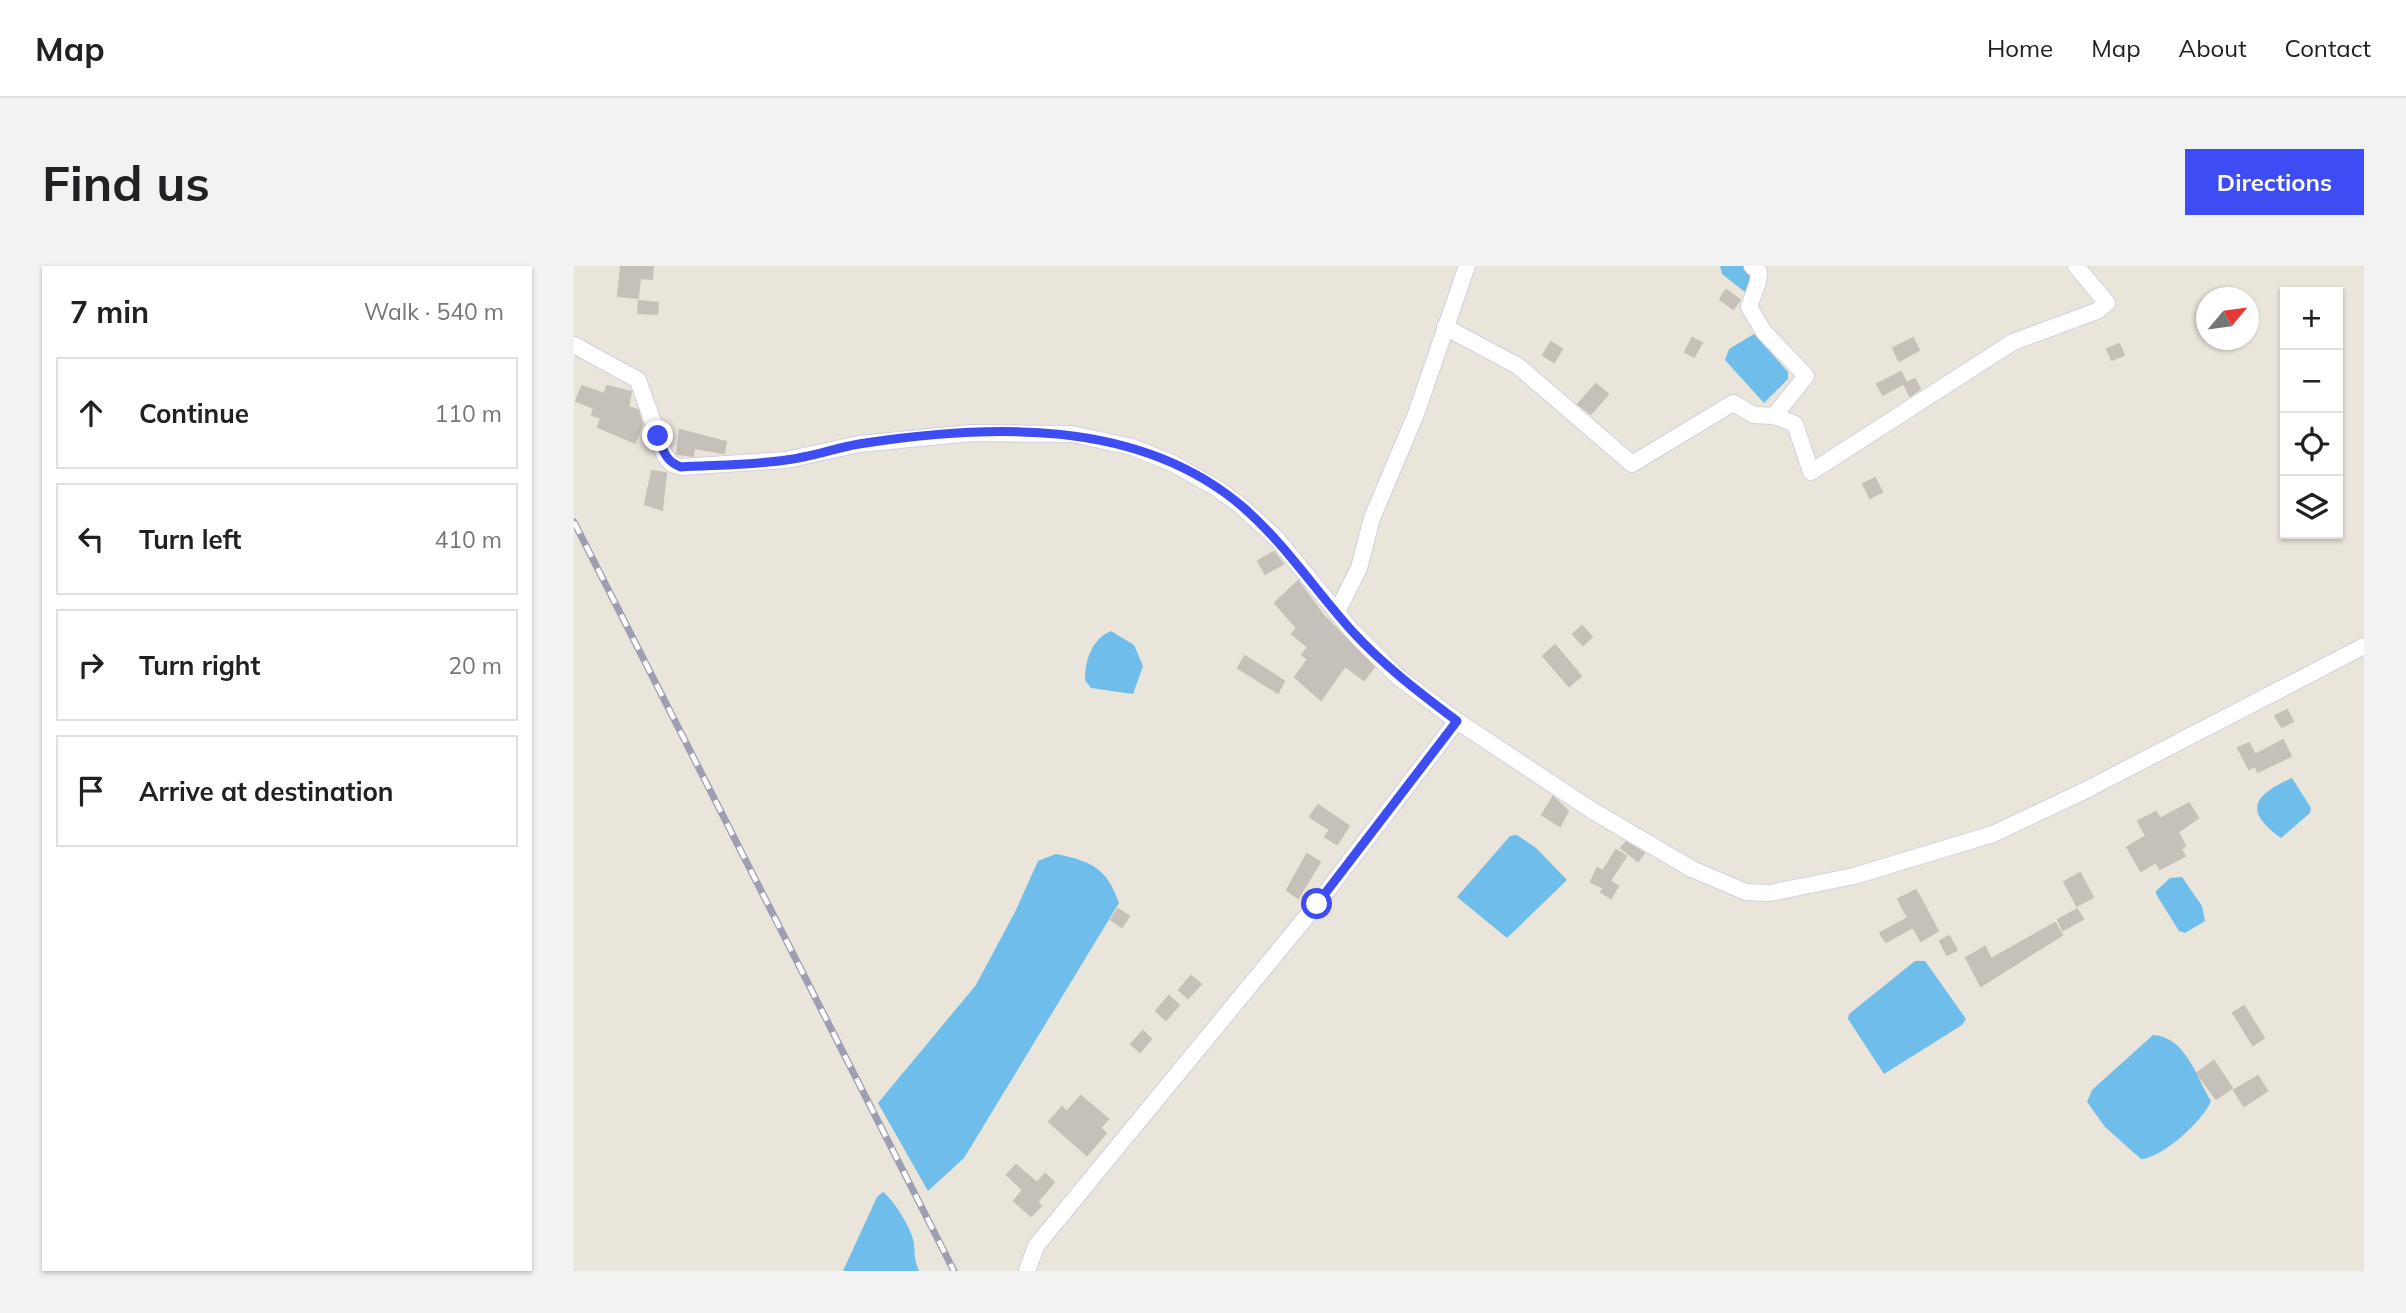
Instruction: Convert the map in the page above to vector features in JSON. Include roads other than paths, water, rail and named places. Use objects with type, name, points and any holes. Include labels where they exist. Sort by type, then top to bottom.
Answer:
[{"type":"street","points":[[1337,612],[1359,568],[1372,518],[1416,414],[1467,266]]},
{"type":"street","points":[[1752,266],[1759,272],[1749,307],[1764,332],[1806,376],[1774,416]]},
{"type":"street","points":[[1445,327],[1518,366],[1632,464],[1733,403],[1754,415],[1774,416],[1795,424],[1811,472],[2013,342],[2097,311],[2107,303],[2076,266]]},
{"type":"street","points":[[574,345],[638,380],[665,456],[672,464],[681,467],[786,460],[859,444],[971,433],[1072,434],[1132,447],[1172,463],[1218,489],[1241,506],[1277,539],[1337,612],[1397,676],[1457,721],[1593,811],[1692,869],[1746,892],[1770,892],[1854,876],[1993,834],[2086,790],[2364,646]]},
{"type":"street","points":[[1027,1271],[1037,1247],[1317,904],[1457,721]]},
{"type":"water","points":[[1720,266],[1746,266],[1752,271],[1750,291],[1745,292],[1722,274]]},
{"type":"water","points":[[1754,334],[1788,372],[1788,379],[1764,403],[1725,360],[1729,349]]},
{"type":"water","points":[[1111,631],[1134,645],[1143,666],[1133,694],[1091,688],[1085,680],[1086,665],[1094,645]]},
{"type":"water","points":[[2292,778],[2311,808],[2310,813],[2281,838],[2261,819],[2257,811],[2258,804],[2269,790]]},
{"type":"water","points":[[1517,835],[1536,848],[1567,880],[1507,938],[1457,897],[1510,836]]},
{"type":"water","points":[[1056,854],[1096,868],[1109,882],[1119,903],[964,1158],[928,1191],[878,1103],[976,985],[1016,910],[1038,861]]},
{"type":"water","points":[[2182,877],[2202,906],[2205,921],[2185,933],[2179,931],[2156,894],[2170,878]]},
{"type":"water","points":[[1915,961],[1925,961],[1966,1019],[1962,1025],[1884,1074],[1848,1019],[1849,1014]]},
{"type":"water","points":[[2153,1035],[2164,1037],[2182,1050],[2211,1101],[2200,1118],[2181,1137],[2160,1152],[2141,1159],[2105,1127],[2087,1102],[2092,1090]]},
{"type":"water","points":[[883,1192],[907,1224],[919,1271],[843,1271],[877,1197]]},
{"type":"railway","points":[[574,522],[954,1271]]}]
